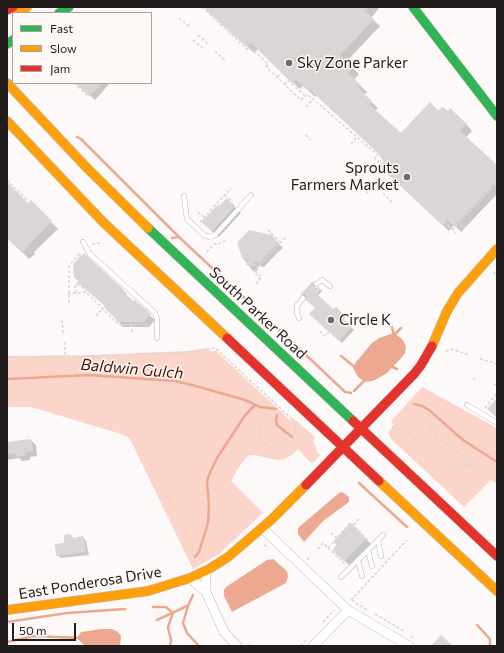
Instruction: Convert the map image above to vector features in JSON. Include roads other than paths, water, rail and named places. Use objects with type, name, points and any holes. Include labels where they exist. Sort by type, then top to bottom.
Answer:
[{"type":"main road","points":[[7,10],[13,7]]},
{"type":"main road","points":[[413,7],[497,116]]},
{"type":"main road","name":"South Parker Road","points":[[7,82],[55,135],[157,237],[497,556]]},
{"type":"main road","points":[[7,121],[103,222],[497,591]]},
{"type":"main road","points":[[7,136],[24,140]]},
{"type":"main road","points":[[102,170],[113,182],[116,197]]},
{"type":"main road","name":"East Ponderosa Drive","points":[[7,610],[133,594],[167,586],[190,578],[232,555],[262,528],[343,447],[421,365],[432,345],[447,311],[456,296],[497,249]]},
{"type":"street","points":[[262,528],[348,606],[410,646]]},
{"type":"street","points":[[206,570],[206,592],[224,632],[237,646]]},
{"type":"street","points":[[190,578],[206,592]]},
{"type":"street","points":[[313,646],[348,606]]},
{"type":"lane","points":[[184,196],[187,219],[204,235],[209,237],[215,235],[251,195]]},
{"type":"lane","points":[[83,242],[90,254],[155,313],[157,318],[157,338]]},
{"type":"lane","points":[[316,284],[322,280],[330,286]]},
{"type":"lane","points":[[299,318],[297,306],[303,298]]},
{"type":"lane","points":[[467,405],[497,423]]},
{"type":"lane","points":[[341,577],[378,540],[382,534]]},
{"type":"lane","points":[[378,540],[381,556]]},
{"type":"lane","points":[[368,550],[372,566]]},
{"type":"lane","points":[[358,560],[362,576]]},
{"type":"waterway","points":[[77,137],[81,139],[179,237],[228,283],[345,392],[351,393]]},
{"type":"waterway","points":[[172,238],[179,237]]},
{"type":"waterway","points":[[392,327],[394,335]]},
{"type":"waterway","points":[[393,336],[401,328]]},
{"type":"waterway","points":[[341,356],[356,368]]},
{"type":"waterway","points":[[390,366],[397,369]]},
{"type":"waterway","name":"Baldwin Gulch","points":[[7,379],[89,375],[175,381],[245,400],[260,407],[276,409]]},
{"type":"waterway","points":[[354,391],[366,379]]},
{"type":"waterway","name":"Baldwin Gulch","points":[[414,404],[429,410],[463,440],[497,462]]},
{"type":"waterway","points":[[195,557],[199,552],[208,523],[209,506],[207,481],[209,475],[217,458],[246,414],[255,405]]},
{"type":"waterway","points":[[277,415],[277,425],[292,437]]},
{"type":"waterway","points":[[359,483],[407,527]]},
{"type":"waterway","points":[[193,595],[183,623],[187,633],[199,646]]},
{"type":"waterway","points":[[157,620],[187,606]]},
{"type":"waterway","points":[[153,607],[166,607],[173,613],[168,627],[171,640],[170,646]]},
{"type":"waterway","points":[[7,622],[67,613],[125,609]]},
{"type":"waterway","points":[[477,625],[490,639],[490,646]]},
{"type":"waterway","points":[[7,642],[34,636],[80,638]]},
{"type":"place","name":"Sky Zone Parker","points":[[289,63]]},
{"type":"place","name":"Sprouts Farmers Market","points":[[407,177]]},
{"type":"place","name":"Circle K","points":[[331,320]]}]
